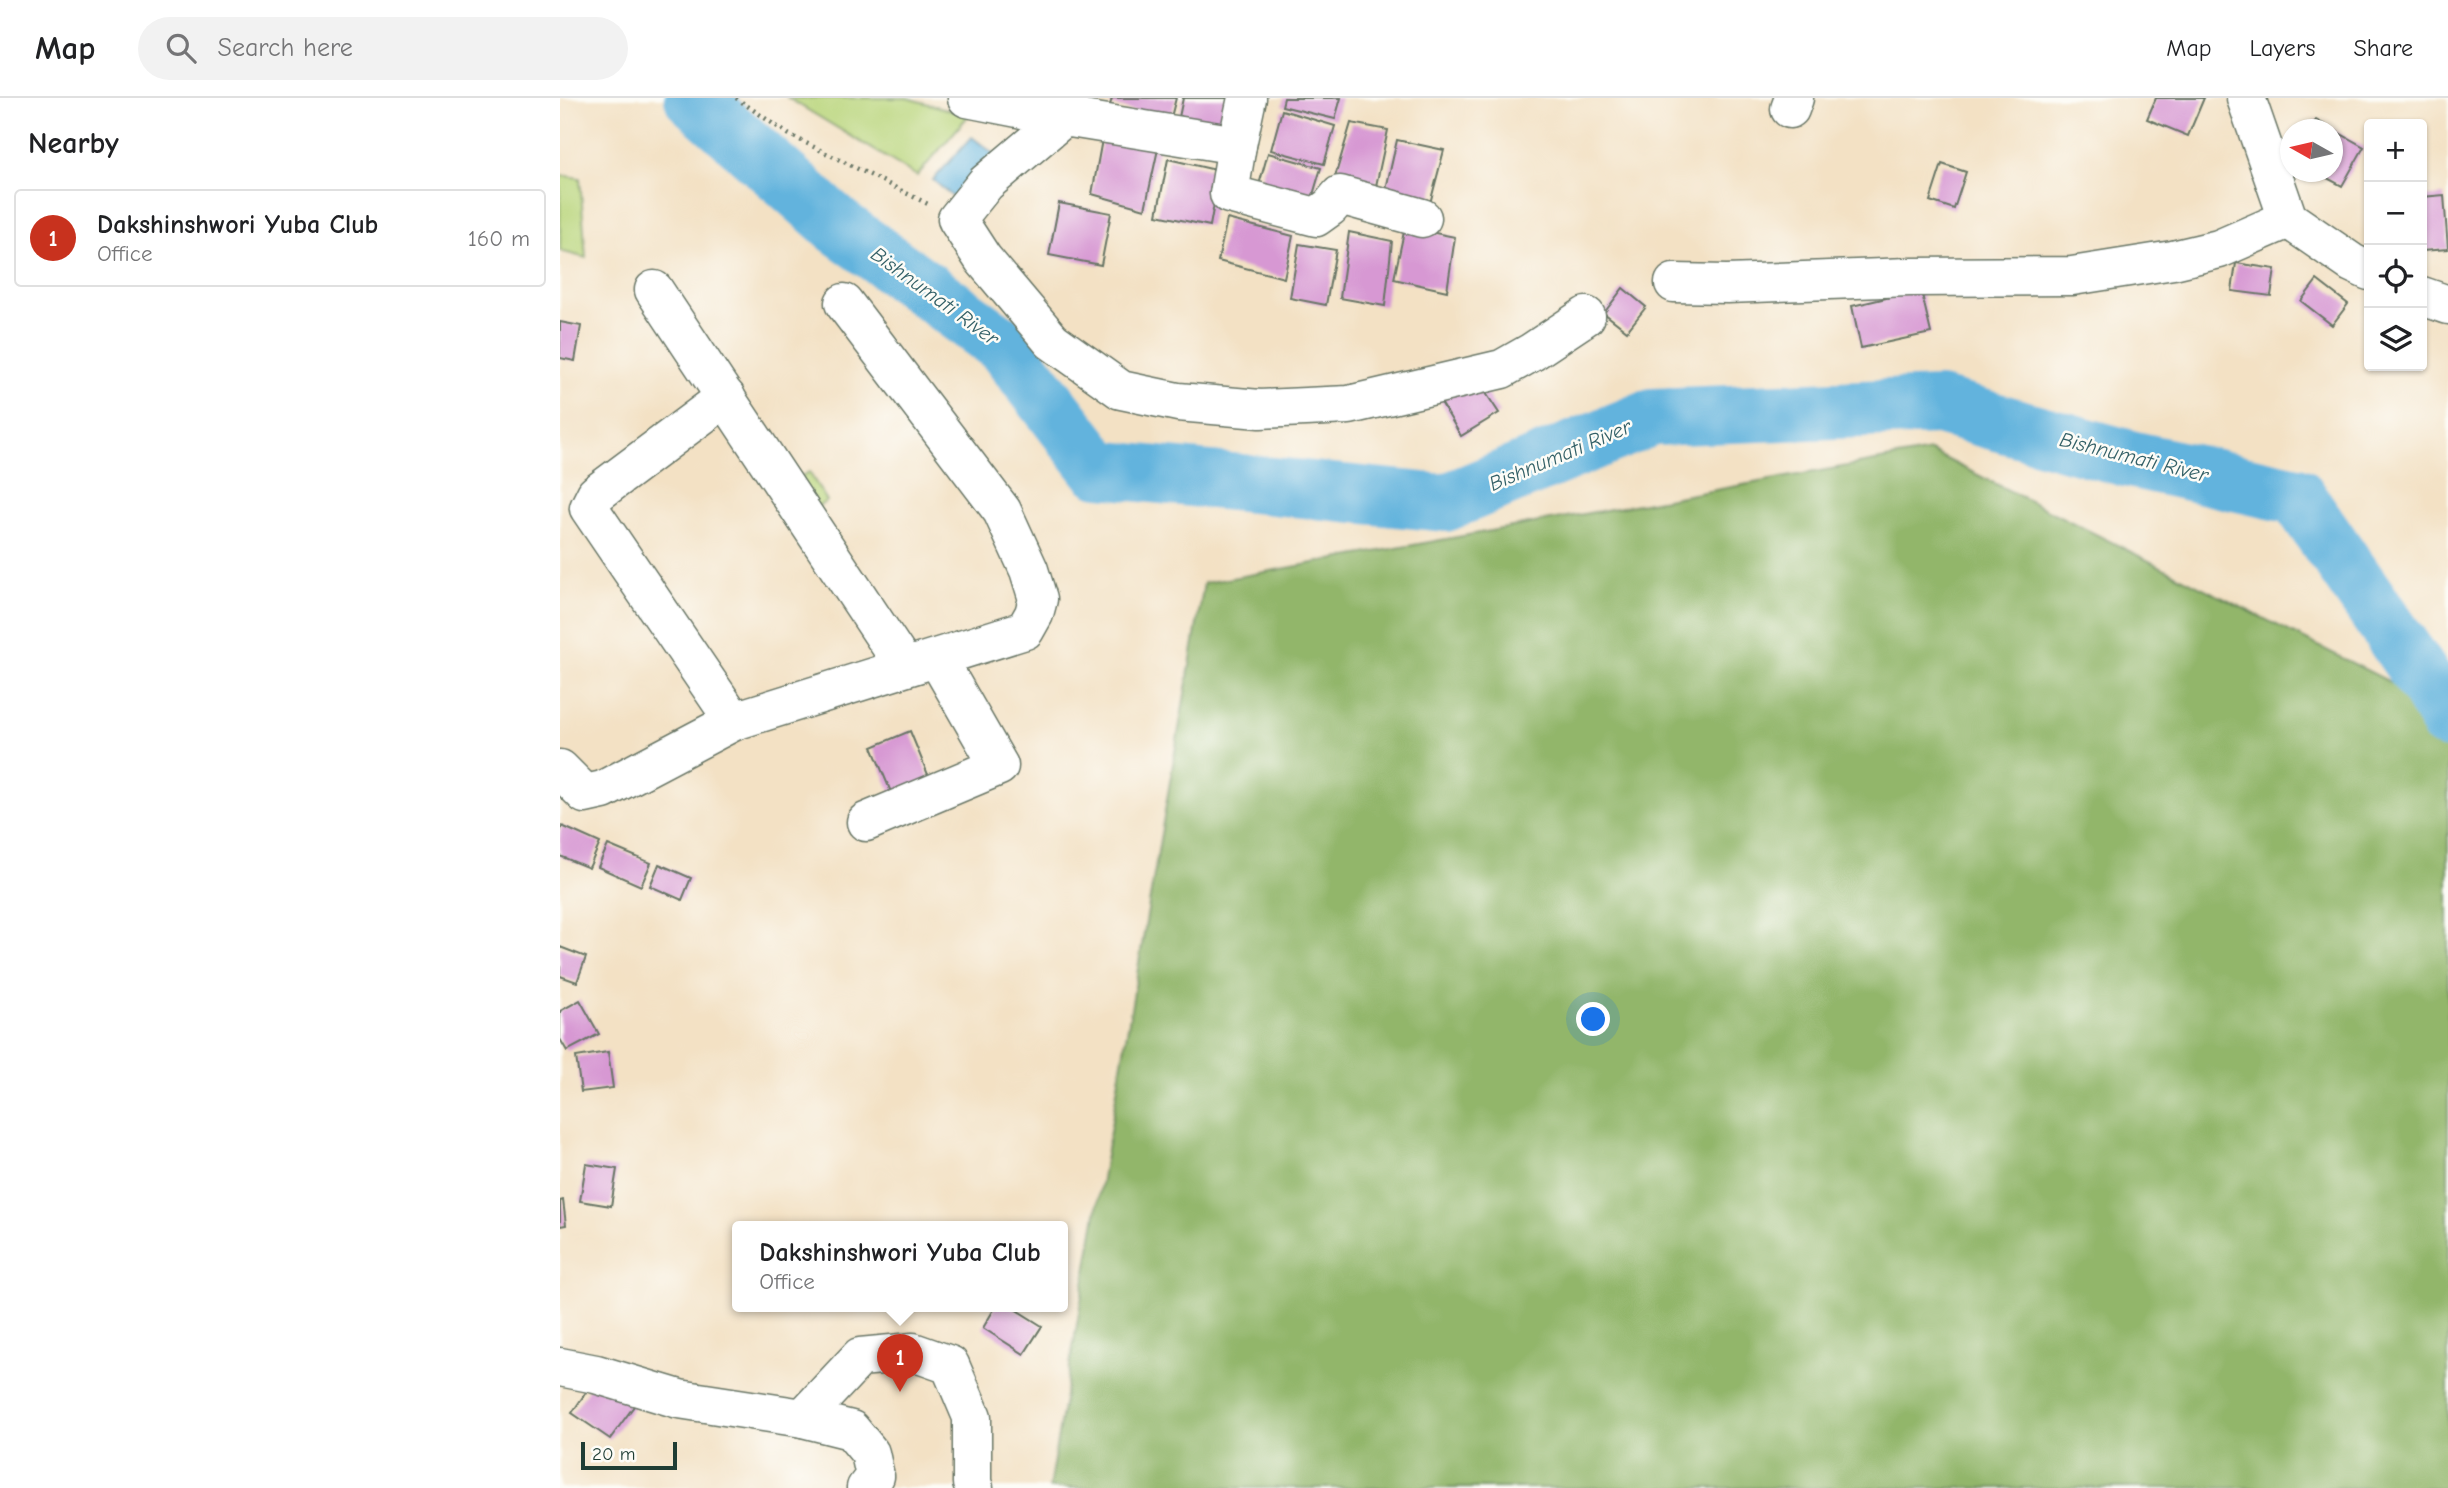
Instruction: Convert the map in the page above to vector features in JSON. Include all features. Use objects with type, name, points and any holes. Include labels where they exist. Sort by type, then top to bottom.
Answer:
[{"type":"street","points":[[967,98],[1066,107],[1237,145]]},
{"type":"street","points":[[1247,98],[1229,194],[1316,217],[1340,195],[1422,218]]},
{"type":"street","points":[[2246,98],[2288,219],[2364,269]]},
{"type":"street","points":[[1066,107],[986,183],[957,219],[983,259],[1052,341],[1121,390],[1178,402],[1260,409],[1349,405],[1502,369],[1586,316]]},
{"type":"street","points":[[1674,283],[2072,276],[2173,260],[2219,249],[2288,219]]},
{"type":"street","points":[[654,290],[726,397],[999,766],[866,822]]},
{"type":"street","points":[[2427,299],[2448,305]]},
{"type":"street","points":[[560,769],[585,794],[603,790],[734,721],[1025,630],[1034,614],[1038,598],[1029,570],[1002,511],[844,303]]},
{"type":"street","points":[[726,397],[596,494],[589,508],[734,721]]},
{"type":"street","points":[[803,1418],[860,1357],[913,1352],[950,1365],[972,1418],[974,1488]]},
{"type":"street","points":[[560,1367],[596,1374],[679,1399],[803,1418],[851,1430],[870,1453],[875,1476],[866,1488]]},
{"type":"path","points":[[736,98],[788,134],[957,219]]},
{"type":"green space","points":[[788,98],[907,98],[969,115],[917,176]]},
{"type":"green space","points":[[560,175],[580,178],[586,258],[560,251]]},
{"type":"green space","points":[[1930,451],[2448,711],[2448,1488],[1049,1488],[1204,583]]},
{"type":"green space","points":[[809,472],[827,501],[804,515],[784,485]]},
{"type":"water","points":[[972,137],[998,157],[954,198],[933,180]]},
{"type":"building","points":[[1112,98],[1176,98],[1170,121],[1110,105]]},
{"type":"building","points":[[1183,98],[1236,98],[1227,135],[1178,122]]},
{"type":"building","points":[[1284,98],[1341,98],[1335,119],[1282,106]]},
{"type":"building","points":[[2156,98],[2204,98],[2188,136],[2147,119]]},
{"type":"building","points":[[1282,110],[1335,126],[1324,164],[1271,150]]},
{"type":"building","points":[[1351,123],[1388,130],[1376,186],[1335,177]]},
{"type":"building","points":[[1103,134],[1158,149],[1145,209],[1092,194]]},
{"type":"building","points":[[2343,135],[2364,147],[2342,186],[2335,182],[2343,182]]},
{"type":"building","points":[[1397,140],[1444,150],[1428,211],[1384,198]]},
{"type":"building","points":[[1268,153],[1321,168],[1310,205],[1257,192]]},
{"type":"building","points":[[1168,159],[1220,171],[1210,226],[1157,215]]},
{"type":"building","points":[[1942,164],[1966,172],[1954,209],[1930,201]]},
{"type":"building","points":[[2444,195],[2448,249],[2427,251],[2427,197]]},
{"type":"building","points":[[1059,203],[1111,213],[1101,265],[1049,255]]},
{"type":"building","points":[[1227,219],[1293,236],[1284,278],[1218,261]]},
{"type":"building","points":[[1405,227],[1455,237],[1447,291],[1394,279]]},
{"type":"building","points":[[1349,232],[1392,241],[1385,306],[1340,298]]},
{"type":"building","points":[[1299,244],[1336,250],[1326,305],[1290,298]]},
{"type":"building","points":[[2236,263],[2275,269],[2271,296],[2232,291]]},
{"type":"building","points":[[2317,280],[2348,304],[2332,325],[2301,301]]},
{"type":"building","points":[[1623,288],[1646,307],[1627,331],[1604,313]]},
{"type":"building","points":[[1921,290],[1931,333],[1861,348],[1852,306]]},
{"type":"building","points":[[560,322],[581,326],[575,361],[560,358]]},
{"type":"building","points":[[1478,381],[1499,413],[1461,436],[1439,399]]},
{"type":"building","points":[[910,731],[931,782],[893,797],[872,747]]},
{"type":"building","points":[[562,826],[600,843],[589,868],[560,856]]},
{"type":"building","points":[[608,845],[651,863],[641,886],[598,867]]},
{"type":"building","points":[[659,864],[691,878],[682,900],[650,886]]},
{"type":"building","points":[[560,947],[586,957],[577,982],[560,976]]},
{"type":"building","points":[[580,1000],[599,1034],[567,1051],[560,1039],[560,1011]]},
{"type":"building","points":[[608,1052],[613,1088],[581,1092],[576,1057]]},
{"type":"building","points":[[586,1164],[617,1169],[611,1206],[580,1201]]},
{"type":"building","points":[[563,1200],[566,1225],[560,1226],[560,1201]]},
{"type":"building","points":[[992,1312],[1020,1312],[1042,1326],[1024,1354],[983,1328]]},
{"type":"building","points":[[595,1379],[634,1406],[610,1439],[572,1413]]},
{"type":"waterway","name":"Bishnumati River","points":[[693,98],[838,226],[1004,346],[1099,469],[1445,503],[1652,417],[1939,406],[2130,459],[2297,496],[2431,690],[2448,721]]},
{"type":"place","name":"Dakshinshwori Yuba Club","points":[[900,1392]]}]
